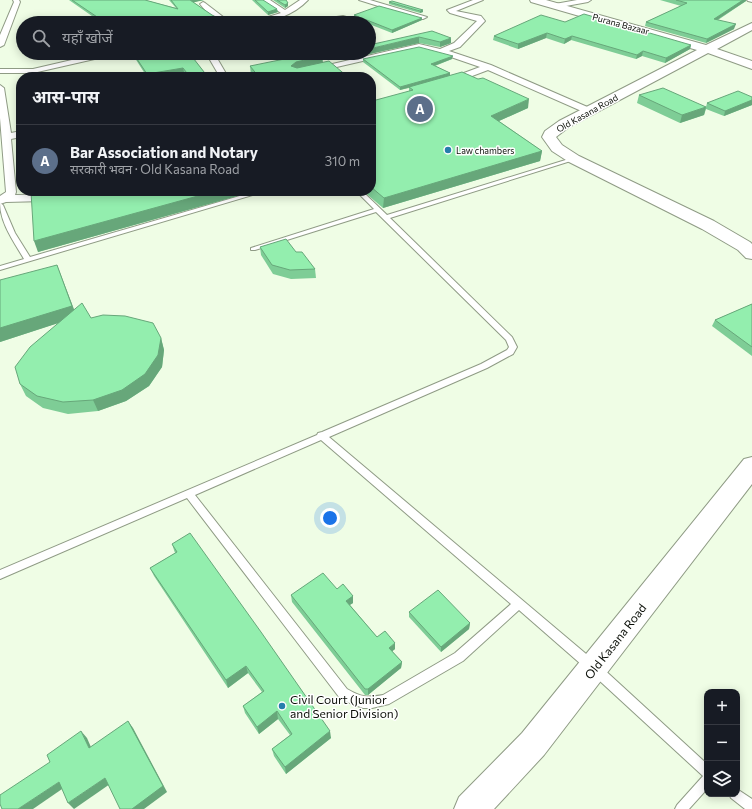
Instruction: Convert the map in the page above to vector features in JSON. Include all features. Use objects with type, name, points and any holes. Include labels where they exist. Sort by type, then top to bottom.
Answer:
[{"type":"street","points":[[0,44],[17,2],[16,0]]},
{"type":"street","points":[[265,0],[286,13]]},
{"type":"street","points":[[276,16],[286,13],[305,0]]},
{"type":"street","points":[[362,0],[423,17]]},
{"type":"street","points":[[440,52],[457,45],[481,21],[478,18],[450,11],[480,0]]},
{"type":"street","name":"Purana Bazaar","points":[[535,0],[707,49],[752,65]]},
{"type":"street","points":[[555,6],[588,0]]},
{"type":"street","points":[[203,4],[216,16]]},
{"type":"street","name":"Old Kasana Road","points":[[752,26],[558,127],[549,137],[557,148],[574,159],[708,226],[744,246],[752,254]]},
{"type":"street","points":[[376,56],[416,46],[451,54],[488,67],[589,111]]},
{"type":"street","points":[[0,71],[34,72],[83,60]]},
{"type":"street","points":[[214,60],[221,72]]},
{"type":"street","points":[[304,72],[360,60]]},
{"type":"street","points":[[439,85],[488,67]]},
{"type":"street","points":[[0,88],[11,192],[1,202]]},
{"type":"street","points":[[6,137],[16,135]]},
{"type":"street","points":[[1,202],[55,196]]},
{"type":"street","name":"Old Kasana Road","points":[[471,809],[533,744],[752,466]]},
{"type":"lane","points":[[385,218],[574,159]]},
{"type":"lane","points":[[0,268],[246,196]]},
{"type":"lane","points":[[0,575],[321,435],[484,366],[510,352],[513,347],[510,339],[376,210],[363,196]]},
{"type":"lane","points":[[1,202],[12,233],[28,260]]},
{"type":"lane","points":[[253,249],[376,210]]},
{"type":"lane","points":[[321,435],[594,668],[704,769]]},
{"type":"lane","points":[[188,494],[343,693],[358,702],[371,704],[384,700],[459,657],[518,604]]},
{"type":"lane","points":[[680,809],[704,783]]},
{"type":"lane","points":[[739,797],[752,807]]},
{"type":"building","points":[[72,0],[145,0],[178,9],[171,0],[190,0],[214,16],[96,16]]},
{"type":"building","points":[[255,0],[263,0],[277,9],[268,12]]},
{"type":"building","points":[[277,0],[286,0],[288,3],[285,5]]},
{"type":"building","points":[[676,0],[743,0],[714,19],[736,24],[707,39],[646,22],[687,3]]},
{"type":"building","points":[[392,1],[423,10],[420,11],[389,2]]},
{"type":"building","points":[[379,6],[422,18],[392,30],[376,24],[376,16],[354,15]]},
{"type":"building","points":[[584,14],[691,45],[666,58],[643,51],[637,55],[572,36],[565,39],[547,33],[518,44],[494,36],[541,15],[565,22]]},
{"type":"building","points":[[432,31],[451,38],[440,42],[419,37],[376,47],[376,43]]},
{"type":"building","points":[[419,47],[453,56],[431,64],[450,73],[400,87],[364,60],[376,60],[376,56]]},
{"type":"building","points":[[138,60],[195,60],[204,72],[186,72],[183,68],[159,72],[146,72]]},
{"type":"building","points":[[280,60],[305,60],[296,62],[291,66],[297,68],[329,61],[342,72],[255,72],[250,66]]},
{"type":"building","points":[[462,72],[478,79],[483,78],[529,99],[491,116],[542,151],[384,198],[376,191],[376,100],[413,90],[409,87]]},
{"type":"building","points":[[663,88],[706,107],[682,115],[639,95]]},
{"type":"building","points":[[738,91],[752,97],[752,100],[725,111],[707,103]]},
{"type":"building","points":[[31,196],[198,196],[34,241]]},
{"type":"building","points":[[286,239],[296,252],[302,252],[315,269],[290,270],[272,265],[260,247]]},
{"type":"building","points":[[57,265],[72,306],[0,328],[0,280]]},
{"type":"building","points":[[82,303],[91,318],[103,315],[125,316],[153,323],[161,338],[158,355],[145,374],[122,390],[93,400],[63,402],[37,396],[20,384],[15,367],[30,347]]},
{"type":"building","points":[[752,304],[752,347],[715,320]]},
{"type":"building","points":[[190,533],[330,731],[285,767],[272,749],[292,734],[277,711],[257,727],[243,706],[264,691],[246,666],[226,680],[150,568],[177,552],[172,544]]},
{"type":"building","points":[[323,573],[337,589],[343,584],[353,596],[346,601],[377,637],[385,631],[395,643],[389,648],[402,662],[368,689],[365,689],[291,595]]},
{"type":"building","points":[[438,590],[470,623],[441,647],[409,612]]},
{"type":"building","points":[[128,721],[163,786],[132,809],[120,809],[105,778],[68,803],[59,782],[18,809],[2,809],[0,804],[0,795],[50,762],[47,755],[81,731],[89,748]]},
{"type":"place","name":"Bar Association and Notary","points":[[420,109]]},
{"type":"place","name":"Law chambers","points":[[448,150]]},
{"type":"place","name":"Civil Court (Junior and Senior Division)","points":[[282,706]]}]
